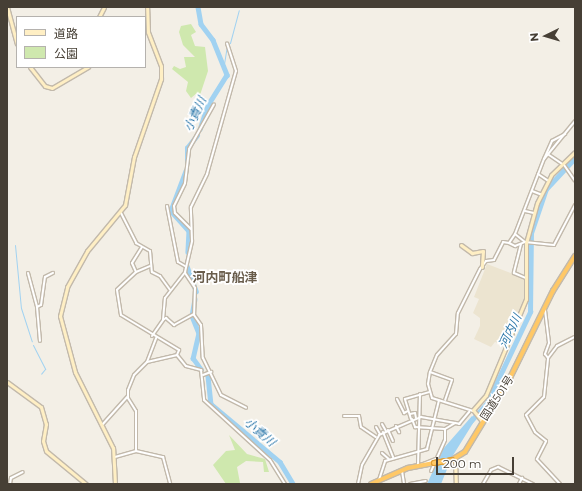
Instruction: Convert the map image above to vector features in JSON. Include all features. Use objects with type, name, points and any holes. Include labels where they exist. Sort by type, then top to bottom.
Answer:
[{"type":"highway","name":"国道501号","points":[[454,460],[464,452],[481,420],[516,367],[544,308],[575,256]]},
{"type":"highway","points":[[371,484],[401,470],[436,461],[454,460]]},
{"type":"street","points":[[7,7],[16,40]]},
{"type":"street","points":[[100,16],[104,7]]},
{"type":"street","points":[[115,484],[115,456],[102,425],[75,373],[62,331],[60,310],[67,287],[87,251],[121,213],[136,151],[161,79],[161,66],[148,32],[147,7]]},
{"type":"street","points":[[227,43],[236,71],[207,174],[191,207],[192,232],[185,273],[195,288],[193,314],[201,325],[201,353],[221,395],[246,408]]},
{"type":"street","points":[[31,68],[44,86],[52,88],[86,68]]},
{"type":"street","points":[[170,217],[174,213],[175,202],[185,183],[189,150],[214,104]]},
{"type":"street","points":[[544,159],[549,155],[575,121]]},
{"type":"street","points":[[508,243],[515,234],[525,211],[552,141],[566,134]]},
{"type":"street","points":[[358,484],[362,465],[376,437],[380,434],[411,419],[421,417],[459,424],[483,400],[515,330],[526,299],[527,243],[540,194],[547,180],[575,152]]},
{"type":"street","points":[[549,155],[563,164],[569,170],[575,181]]},
{"type":"street","points":[[538,174],[547,180]]},
{"type":"street","points":[[532,191],[540,194]]},
{"type":"street","points":[[481,420],[472,412],[445,400],[432,398],[429,392],[430,372],[437,355],[456,334],[458,313],[486,261],[494,260],[504,242],[554,245],[575,205]]},
{"type":"street","points":[[167,206],[178,262],[185,266]]},
{"type":"street","points":[[525,211],[534,213]]},
{"type":"street","points":[[121,213],[136,243],[142,248],[150,251],[150,266],[170,290]]},
{"type":"street","points":[[174,213],[192,232]]},
{"type":"street","points":[[515,234],[527,243]]},
{"type":"street","points":[[521,244],[514,273],[527,279]]},
{"type":"street","points":[[461,245],[472,253],[483,251],[482,267]]},
{"type":"street","points":[[136,272],[132,263],[142,248]]},
{"type":"street","points":[[150,266],[136,272],[117,290],[121,315],[152,336],[178,350],[177,355],[186,366],[201,370],[203,375],[204,400],[270,460],[286,484]]},
{"type":"street","points":[[28,272],[37,307],[40,341]]},
{"type":"street","points":[[37,307],[41,305],[45,276],[53,273]]},
{"type":"street","points":[[152,336],[163,320],[161,312],[170,290],[185,273]]},
{"type":"street","points":[[544,308],[549,341],[545,354],[548,358]]},
{"type":"street","points":[[163,320],[166,318],[174,325],[193,314]]},
{"type":"street","points":[[560,484],[537,458],[546,441],[526,417],[544,397],[548,358],[557,346],[575,337]]},
{"type":"street","points":[[102,425],[128,395],[134,375],[147,362],[156,338]]},
{"type":"street","points":[[147,362],[177,355]]},
{"type":"street","points":[[203,375],[211,372]]},
{"type":"street","points":[[430,372],[452,380],[445,400]]},
{"type":"street","points":[[7,382],[41,407],[46,424],[43,441],[46,451],[86,484]]},
{"type":"street","points":[[429,392],[405,399],[411,419],[416,427],[444,429],[455,423]]},
{"type":"street","points":[[420,394],[420,465]]},
{"type":"street","points":[[128,395],[136,411],[136,451]]},
{"type":"street","points":[[397,400],[404,413],[408,411]]},
{"type":"street","points":[[379,481],[384,462],[393,457],[427,448],[430,429],[439,400]]},
{"type":"street","points":[[410,414],[415,413],[416,418]]},
{"type":"street","points":[[344,416],[359,416],[361,427],[376,437]]},
{"type":"street","points":[[382,424],[393,441]]},
{"type":"street","points":[[396,426],[399,432]]},
{"type":"street","points":[[376,427],[380,434]]},
{"type":"street","points":[[431,471],[446,440],[444,429]]},
{"type":"street","points":[[386,431],[393,457]]},
{"type":"street","points":[[115,456],[136,451],[166,459],[170,484]]},
{"type":"street","points":[[382,453],[389,459]]},
{"type":"street","points":[[454,460],[456,484]]},
{"type":"street","points":[[483,484],[494,468],[522,478],[533,484]]},
{"type":"street","points":[[401,470],[404,484]]},
{"type":"street","points":[[10,484],[11,478],[23,472]]},
{"type":"street","points":[[518,484],[522,478]]},
{"type":"street","points":[[410,484],[426,481],[425,484]]},
{"type":"shaded area","points":[[487,264],[526,279],[524,301],[506,346],[495,342],[491,347],[474,339],[480,326],[480,318],[473,313],[479,299],[474,297]]},
{"type":"green space","points":[[191,24],[196,32],[191,35],[195,46],[205,47],[208,71],[200,95],[197,93],[191,98],[186,91],[188,82],[172,69],[174,66],[180,69],[186,67],[184,57],[195,57],[183,45],[179,32],[181,26]]},
{"type":"green space","points":[[229,435],[247,454],[265,459],[269,472],[264,472],[263,462],[246,461],[237,467],[240,483],[226,484],[213,465],[226,451],[235,450]]},
{"type":"water","points":[[472,416],[475,420],[452,457],[441,484],[427,484],[443,449]]},
{"type":"waterway","name":"小責川","points":[[198,7],[201,24],[213,40],[227,75],[208,105],[200,129]]},
{"type":"waterway","points":[[230,43],[239,10]]},
{"type":"waterway","points":[[224,64],[227,46]]},
{"type":"waterway","name":"小責川","points":[[187,162],[187,148],[197,135]]},
{"type":"waterway","name":"河内川","points":[[470,422],[487,403],[530,312],[531,233],[546,189],[575,158]]},
{"type":"waterway","name":"小責川","points":[[186,171],[171,211],[189,231],[188,252]]},
{"type":"waterway","points":[[15,245],[21,308],[32,341]]},
{"type":"waterway","name":"小責川","points":[[187,266],[196,291]]},
{"type":"waterway","name":"小責川","points":[[195,299],[192,316],[199,333],[193,358],[201,369]]},
{"type":"waterway","points":[[33,345],[45,369],[41,374]]},
{"type":"waterway","name":"小責川","points":[[208,376],[211,404],[280,462],[293,484]]},
{"type":"district","name":"河内町船津","points":[[225,277]]}]
